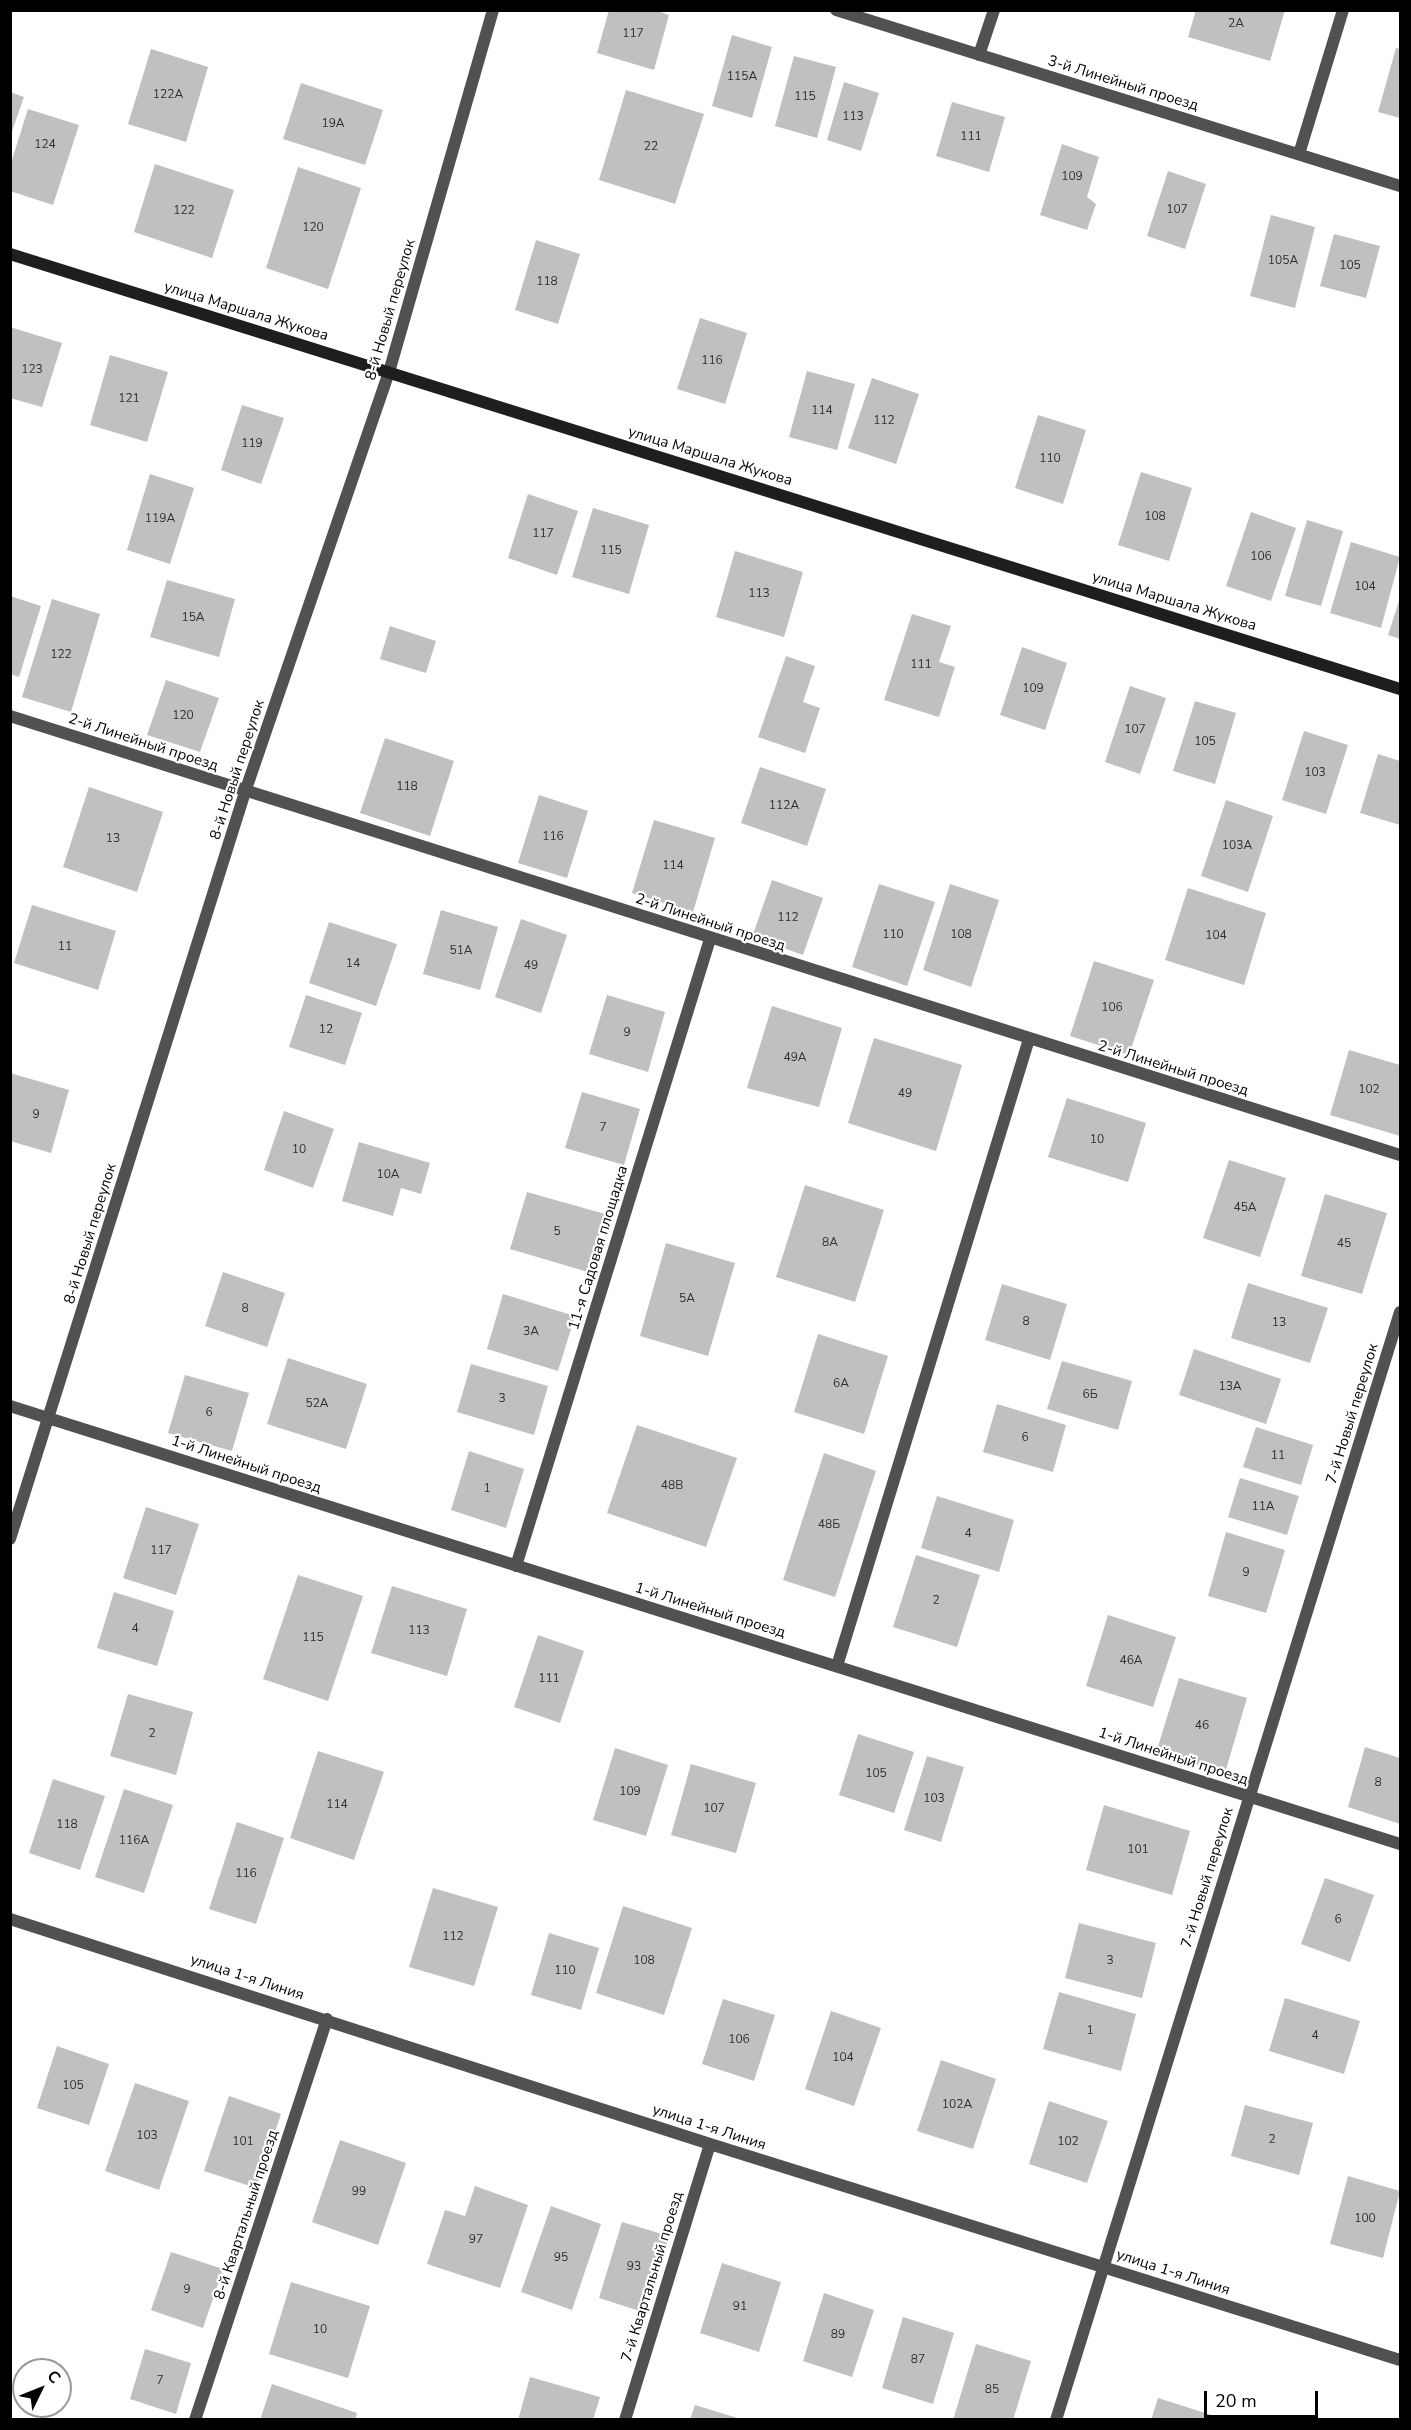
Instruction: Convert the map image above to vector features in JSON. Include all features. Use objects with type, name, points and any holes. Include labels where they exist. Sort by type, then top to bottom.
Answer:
[{"type":"main road","name":"улица Маршала Жукова","points":[[10,254],[1401,689]]},
{"type":"street","name":"8-й Новый переулок","points":[[10,1539],[245,792],[389,372],[493,10]]},
{"type":"street","name":"3-й Линейный проезд","points":[[836,10],[1401,186]]},
{"type":"street","points":[[979,55],[994,10]]},
{"type":"street","points":[[1299,154],[1343,10]]},
{"type":"street","name":"2-й Линейный проезд","points":[[10,716],[1029,1040],[1401,1155]]},
{"type":"street","name":"11-я Садовая площадка","points":[[516,1566],[710,939]]},
{"type":"street","points":[[837,1666],[1029,1040]]},
{"type":"street","name":"7-й Новый переулок","points":[[1056,2420],[1401,1312]]},
{"type":"street","name":"1-й Линейный проезд","points":[[10,1406],[1401,1844]]},
{"type":"street","name":"улица 1-я Линия","points":[[10,1919],[327,2019],[710,2144],[1401,2360]]},
{"type":"street","name":"8-й Квартальный проезд","points":[[195,2420],[327,2019]]},
{"type":"street","name":"7-й Квартальный проезд","points":[[625,2420],[710,2144]]},
{"type":"building","points":[[609,10],[655,10],[669,15],[654,70],[597,53]]},
{"type":"building","points":[[1196,10],[1285,10],[1270,61],[1188,37]]},
{"type":"building","points":[[732,35],[772,47],[752,118],[712,106]]},
{"type":"building","points":[[1396,48],[1400,49],[1400,118],[1378,112]]},
{"type":"building","points":[[151,49],[208,67],[186,142],[128,124]]},
{"type":"building","points":[[794,56],[836,67],[817,138],[775,126]]},
{"type":"building","points":[[844,82],[879,93],[861,151],[827,140]]},
{"type":"building","points":[[301,83],[383,110],[365,165],[283,139]]},
{"type":"building","points":[[626,90],[704,114],[675,204],[599,180]]},
{"type":"building","points":[[10,92],[24,97],[11,134],[10,134]]},
{"type":"building","points":[[952,102],[1005,117],[989,172],[936,156]]},
{"type":"building","points":[[28,109],[79,125],[53,205],[10,191],[10,166]]},
{"type":"building","points":[[1062,144],[1099,157],[1087,197],[1096,204],[1087,230],[1040,215]]},
{"type":"building","points":[[155,164],[234,190],[212,258],[134,232]]},
{"type":"building","points":[[298,167],[361,188],[328,289],[266,268]]},
{"type":"building","points":[[1168,171],[1206,184],[1185,249],[1147,236]]},
{"type":"building","points":[[1271,215],[1315,227],[1295,308],[1250,296]]},
{"type":"building","points":[[1334,234],[1380,246],[1366,298],[1320,286]]},
{"type":"building","points":[[536,240],[580,254],[558,324],[515,310]]},
{"type":"building","points":[[700,318],[747,333],[725,404],[677,389]]},
{"type":"building","points":[[10,327],[62,343],[42,407],[10,398]]},
{"type":"building","points":[[110,355],[168,372],[147,442],[90,425]]},
{"type":"building","points":[[807,371],[855,384],[837,450],[789,437]]},
{"type":"building","points":[[872,378],[919,394],[896,464],[848,448]]},
{"type":"building","points":[[242,405],[284,418],[261,484],[221,470]]},
{"type":"building","points":[[1038,415],[1086,430],[1063,504],[1015,488]]},
{"type":"building","points":[[1141,472],[1192,488],[1169,561],[1118,545]]},
{"type":"building","points":[[150,474],[194,488],[170,564],[127,550]]},
{"type":"building","points":[[528,494],[578,511],[557,575],[508,558]]},
{"type":"building","points":[[593,508],[649,525],[629,594],[572,577]]},
{"type":"building","points":[[1251,512],[1296,528],[1271,601],[1226,586]]},
{"type":"building","points":[[1307,520],[1343,531],[1321,606],[1285,596]]},
{"type":"building","points":[[1351,542],[1400,557],[1381,628],[1330,613]]},
{"type":"building","points":[[735,551],[803,572],[784,637],[716,617]]},
{"type":"building","points":[[167,580],[235,599],[219,657],[150,637]]},
{"type":"building","points":[[10,596],[41,606],[19,677],[10,674]]},
{"type":"building","points":[[1400,598],[1400,639],[1388,635]]},
{"type":"building","points":[[52,599],[100,614],[71,712],[22,697]]},
{"type":"building","points":[[912,614],[951,626],[939,662],[955,667],[939,717],[884,700]]},
{"type":"building","points":[[390,626],[436,641],[426,673],[380,659]]},
{"type":"building","points":[[1022,647],[1067,663],[1045,730],[1000,715]]},
{"type":"building","points":[[786,656],[815,666],[803,702],[820,708],[805,753],[758,737]]},
{"type":"building","points":[[166,680],[219,698],[200,752],[147,735]]},
{"type":"building","points":[[1130,686],[1166,698],[1140,774],[1105,762]]},
{"type":"building","points":[[1195,701],[1236,713],[1215,784],[1173,771]]},
{"type":"building","points":[[1304,731],[1348,745],[1326,814],[1282,800]]},
{"type":"building","points":[[385,738],[454,761],[430,836],[360,813]]},
{"type":"building","points":[[1378,754],[1400,761],[1400,825],[1360,813]]},
{"type":"building","points":[[760,767],[826,789],[807,846],[741,823]]},
{"type":"building","points":[[89,787],[163,812],[137,892],[63,867]]},
{"type":"building","points":[[539,795],[588,811],[567,878],[518,863]]},
{"type":"building","points":[[1226,800],[1273,816],[1248,892],[1201,876]]},
{"type":"building","points":[[654,820],[715,838],[693,912],[632,893]]},
{"type":"building","points":[[772,880],[823,898],[803,955],[752,937]]},
{"type":"building","points":[[879,884],[935,902],[907,986],[852,967]]},
{"type":"building","points":[[950,884],[999,900],[971,987],[923,970]]},
{"type":"building","points":[[1188,888],[1266,913],[1244,985],[1165,960]]},
{"type":"building","points":[[32,905],[116,931],[98,990],[14,963]]},
{"type":"building","points":[[441,910],[498,927],[480,990],[423,974]]},
{"type":"building","points":[[521,919],[567,935],[541,1013],[495,997]]},
{"type":"building","points":[[329,922],[397,944],[376,1006],[309,983]]},
{"type":"building","points":[[1094,961],[1154,980],[1129,1055],[1070,1036]]},
{"type":"building","points":[[306,995],[362,1013],[345,1065],[289,1047]]},
{"type":"building","points":[[607,995],[665,1012],[648,1072],[589,1054]]},
{"type":"building","points":[[772,1006],[842,1028],[819,1107],[747,1088]]},
{"type":"building","points":[[874,1038],[962,1065],[936,1151],[848,1123]]},
{"type":"building","points":[[1349,1050],[1400,1065],[1400,1136],[1330,1115]]},
{"type":"building","points":[[10,1073],[69,1090],[51,1153],[10,1141]]},
{"type":"building","points":[[582,1092],[640,1109],[624,1165],[565,1148]]},
{"type":"building","points":[[1067,1098],[1146,1123],[1128,1182],[1048,1157]]},
{"type":"building","points":[[284,1111],[334,1129],[313,1188],[264,1170]]},
{"type":"building","points":[[359,1142],[430,1163],[421,1194],[401,1188],[393,1216],[342,1201]]},
{"type":"building","points":[[1229,1160],[1286,1178],[1260,1257],[1203,1238]]},
{"type":"building","points":[[805,1185],[884,1210],[855,1302],[776,1277]]},
{"type":"building","points":[[527,1192],[605,1214],[588,1272],[510,1249]]},
{"type":"building","points":[[1325,1194],[1387,1213],[1362,1294],[1301,1276]]},
{"type":"building","points":[[666,1243],[735,1263],[708,1356],[640,1336]]},
{"type":"building","points":[[223,1272],[285,1293],[267,1347],[205,1326]]},
{"type":"building","points":[[1248,1283],[1328,1308],[1310,1363],[1231,1338]]},
{"type":"building","points":[[1002,1284],[1067,1304],[1050,1360],[985,1340]]},
{"type":"building","points":[[503,1294],[575,1316],[558,1371],[487,1349]]},
{"type":"building","points":[[818,1334],[888,1356],[864,1434],[794,1412]]},
{"type":"building","points":[[1194,1349],[1281,1379],[1266,1424],[1179,1395]]},
{"type":"building","points":[[288,1358],[367,1384],[346,1449],[267,1424]]},
{"type":"building","points":[[1062,1361],[1132,1381],[1118,1430],[1047,1409]]},
{"type":"building","points":[[471,1364],[548,1386],[534,1435],[457,1412]]},
{"type":"building","points":[[185,1375],[249,1393],[232,1451],[168,1433]]},
{"type":"building","points":[[997,1404],[1066,1425],[1053,1472],[983,1452]]},
{"type":"building","points":[[637,1425],[737,1458],[706,1547],[607,1513]]},
{"type":"building","points":[[1256,1427],[1313,1445],[1301,1485],[1243,1467]]},
{"type":"building","points":[[469,1451],[524,1469],[506,1528],[451,1510]]},
{"type":"building","points":[[824,1453],[876,1471],[835,1597],[783,1580]]},
{"type":"building","points":[[1240,1478],[1299,1496],[1287,1535],[1228,1517]]},
{"type":"building","points":[[937,1496],[1014,1520],[999,1572],[921,1548]]},
{"type":"building","points":[[146,1507],[199,1524],[176,1595],[123,1578]]},
{"type":"building","points":[[1226,1532],[1285,1550],[1266,1613],[1208,1596]]},
{"type":"building","points":[[916,1555],[980,1575],[957,1647],[893,1627]]},
{"type":"building","points":[[298,1575],[363,1596],[328,1701],[263,1679]]},
{"type":"building","points":[[392,1586],[467,1609],[447,1676],[371,1653]]},
{"type":"building","points":[[114,1592],[174,1611],[157,1666],[97,1648]]},
{"type":"building","points":[[1108,1615],[1176,1637],[1153,1707],[1086,1686]]},
{"type":"building","points":[[538,1635],[584,1651],[560,1723],[514,1707]]},
{"type":"building","points":[[1179,1678],[1247,1698],[1225,1773],[1156,1753]]},
{"type":"building","points":[[128,1694],[193,1712],[176,1775],[110,1756]]},
{"type":"building","points":[[858,1734],[914,1752],[894,1813],[839,1795]]},
{"type":"building","points":[[1365,1747],[1400,1758],[1400,1824],[1348,1807]]},
{"type":"building","points":[[615,1748],[668,1765],[646,1836],[593,1820]]},
{"type":"building","points":[[318,1751],[384,1772],[354,1860],[290,1838]]},
{"type":"building","points":[[927,1756],[964,1767],[941,1842],[904,1830]]},
{"type":"building","points":[[691,1764],[756,1783],[736,1853],[671,1835]]},
{"type":"building","points":[[53,1779],[105,1796],[80,1870],[29,1853]]},
{"type":"building","points":[[124,1789],[173,1805],[144,1893],[95,1877]]},
{"type":"building","points":[[1104,1805],[1190,1831],[1172,1895],[1086,1870]]},
{"type":"building","points":[[237,1822],[284,1838],[256,1924],[209,1909]]},
{"type":"building","points":[[1325,1878],[1374,1895],[1350,1962],[1301,1944]]},
{"type":"building","points":[[433,1888],[498,1907],[474,1986],[409,1967]]},
{"type":"building","points":[[623,1906],[692,1928],[664,2015],[596,1993]]},
{"type":"building","points":[[1079,1923],[1156,1943],[1142,1998],[1065,1978]]},
{"type":"building","points":[[549,1933],[599,1948],[581,2010],[531,1995]]},
{"type":"building","points":[[1059,1992],[1136,2014],[1121,2071],[1043,2049]]},
{"type":"building","points":[[1285,1998],[1360,2021],[1344,2074],[1269,2051]]},
{"type":"building","points":[[723,1999],[775,2015],[754,2081],[702,2064]]},
{"type":"building","points":[[831,2011],[881,2028],[854,2106],[805,2089]]},
{"type":"building","points":[[57,2046],[109,2064],[89,2125],[37,2108]]},
{"type":"building","points":[[941,2060],[996,2079],[973,2149],[917,2131]]},
{"type":"building","points":[[135,2083],[189,2101],[159,2190],[105,2171]]},
{"type":"building","points":[[229,2096],[281,2114],[256,2188],[204,2171]]},
{"type":"building","points":[[1049,2101],[1108,2121],[1087,2183],[1029,2164]]},
{"type":"building","points":[[1245,2105],[1313,2123],[1299,2175],[1231,2156]]},
{"type":"building","points":[[340,2140],[406,2163],[378,2245],[312,2222]]},
{"type":"building","points":[[1348,2176],[1400,2191],[1383,2258],[1330,2244]]},
{"type":"building","points":[[475,2186],[528,2205],[500,2288],[427,2264],[445,2210],[465,2216]]},
{"type":"building","points":[[551,2206],[601,2224],[572,2310],[521,2292]]},
{"type":"building","points":[[622,2222],[669,2236],[646,2313],[599,2298]]},
{"type":"building","points":[[171,2252],[223,2269],[203,2328],[151,2310]]},
{"type":"building","points":[[722,2263],[781,2282],[759,2352],[700,2333]]},
{"type":"building","points":[[291,2282],[370,2306],[348,2378],[269,2354]]},
{"type":"building","points":[[824,2293],[874,2310],[852,2377],[803,2361]]},
{"type":"building","points":[[903,2317],[954,2333],[933,2404],[882,2388]]},
{"type":"building","points":[[976,2344],[1031,2361],[1013,2420],[953,2420]]},
{"type":"building","points":[[145,2349],[191,2363],[176,2414],[130,2399]]},
{"type":"building","points":[[530,2377],[600,2397],[593,2420],[518,2420]]},
{"type":"building","points":[[272,2384],[357,2413],[355,2420],[260,2420]]},
{"type":"building","points":[[1158,2398],[1224,2419],[1224,2420],[1151,2420]]},
{"type":"building","points":[[695,2405],[741,2419],[741,2420],[690,2420]]}]
